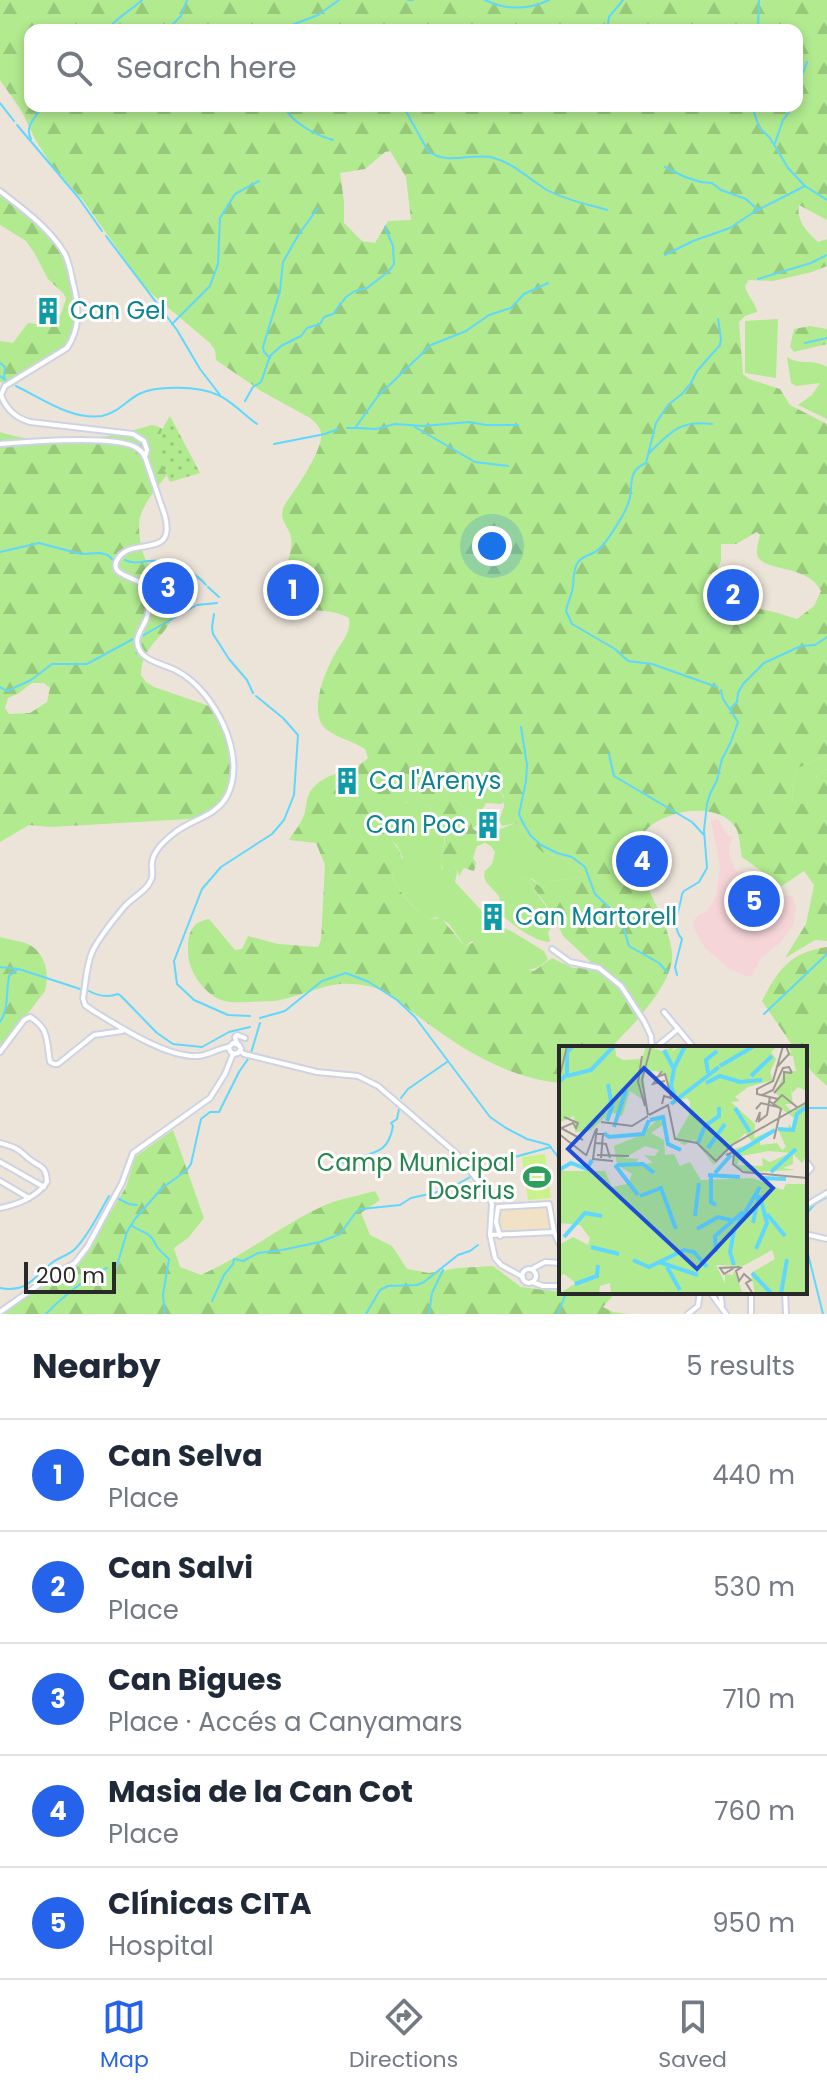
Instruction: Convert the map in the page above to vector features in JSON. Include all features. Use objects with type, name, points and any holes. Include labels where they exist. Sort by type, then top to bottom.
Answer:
[{"type":"street","points":[[0,191],[40,222],[63,250],[69,264],[78,319],[73,339],[67,348],[5,386],[1,395],[4,403],[20,419],[30,422],[133,434],[144,441],[147,450],[145,457]]},
{"type":"street","points":[[0,444],[93,440],[131,445],[145,457],[168,530],[158,543],[123,554],[117,561],[117,568],[122,575],[143,583],[148,590],[146,618],[139,632],[138,645],[144,655],[195,683],[219,715],[232,754],[231,784],[219,808],[175,831],[156,852],[152,858],[152,878],[148,885],[125,907],[93,951],[83,998],[85,1005],[124,1030],[152,1044],[188,1055],[211,1053],[237,1043]]},
{"type":"street","points":[[552,949],[570,962],[599,968],[621,986],[648,1028],[653,1046]]},
{"type":"street","points":[[664,1012],[692,1046]]},
{"type":"street","points":[[0,1052],[24,1020],[30,1017],[43,1026],[50,1062],[54,1064],[94,1035],[124,1030]]},
{"type":"street","points":[[656,1046],[678,1029]]},
{"type":"street","points":[[245,1038],[235,1037],[244,1054],[317,1072],[358,1076],[378,1086],[456,1153],[487,1192],[492,1204],[490,1235],[495,1258],[501,1265],[530,1275],[543,1286],[559,1286]]},
{"type":"street","points":[[229,1047],[233,1054]]},
{"type":"street","points":[[0,1312],[75,1263],[88,1246],[122,1183],[133,1153],[210,1098],[233,1054],[240,1051]]},
{"type":"street","points":[[0,1143],[24,1152],[41,1165],[47,1176],[44,1187],[29,1198],[0,1207]]},
{"type":"street","points":[[0,1162],[44,1187]]},
{"type":"street","points":[[0,1181],[29,1198]]},
{"type":"street","points":[[807,1205],[827,1193]]},
{"type":"street","points":[[500,1236],[496,1222],[498,1207],[549,1204],[559,1243]]},
{"type":"street","points":[[490,1235],[554,1232]]},
{"type":"street","points":[[807,1234],[827,1239]]},
{"type":"street","points":[[530,1275],[538,1265],[559,1261]]},
{"type":"street","points":[[688,1314],[698,1306],[700,1294]]},
{"type":"street","points":[[712,1294],[726,1314]]},
{"type":"street","points":[[720,1294],[722,1308]]},
{"type":"street","points":[[785,1294],[786,1314]]},
{"type":"shaded area","points":[[718,819],[728,836],[733,837],[729,854],[735,870],[750,875],[760,886],[774,886],[776,895],[793,896],[796,909],[793,926],[747,977],[728,968],[705,948],[694,929],[693,921],[707,911],[716,896],[720,867],[711,820]]},
{"type":"shaded area","points":[[547,1206],[552,1230],[502,1235],[497,1222],[499,1210]]},
{"type":"green space","points":[[0,0],[827,0],[827,220],[799,205],[799,216],[803,226],[818,242],[827,239],[827,266],[773,281],[749,280],[745,286],[757,312],[739,322],[743,374],[780,389],[790,405],[827,424],[827,755],[796,769],[792,789],[793,806],[809,802],[817,775],[827,769],[827,941],[815,940],[785,958],[806,924],[814,885],[804,871],[782,886],[742,857],[736,828],[727,818],[714,813],[684,812],[654,823],[644,833],[636,849],[636,858],[671,944],[671,964],[667,977],[650,1004],[612,1046],[559,1046],[559,1083],[513,1072],[468,1051],[388,993],[370,987],[340,984],[280,1000],[242,1002],[219,999],[204,988],[191,968],[188,951],[191,930],[204,920],[209,919],[235,950],[242,949],[248,936],[278,944],[318,947],[325,865],[316,843],[289,840],[302,819],[308,796],[314,787],[329,776],[356,767],[368,758],[365,749],[326,729],[318,713],[323,680],[348,632],[349,618],[300,607],[292,603],[279,584],[292,543],[282,511],[313,460],[321,440],[320,431],[310,418],[261,391],[216,360],[210,343],[146,289],[82,199],[51,164],[0,80]],"holes":[[[390,151],[406,177],[411,220],[388,221],[375,243],[362,241],[344,223],[340,173],[365,169]],[[757,532],[760,535],[757,552],[760,560],[806,576],[821,591],[814,606],[797,619],[763,610],[730,609],[720,602],[716,593],[721,544],[736,544]],[[465,769],[504,796],[499,820],[502,826],[516,823],[542,852],[566,860],[584,874],[582,877],[554,881],[542,888],[524,873],[522,876],[552,913],[563,936],[590,961],[586,968],[573,968],[552,958],[534,971],[508,965],[489,954],[476,941],[465,946],[441,918],[429,919],[402,893],[392,873],[403,862],[401,855],[390,839],[368,819],[407,802],[427,806],[444,830],[441,859],[444,871],[446,873],[456,866],[459,876],[464,868],[474,871],[476,863],[473,858],[477,846],[485,841],[473,829],[464,806],[443,792],[468,786]]]},
{"type":"green space","points":[[0,188],[45,227],[69,253],[80,324],[72,343],[62,353],[12,387],[0,382],[0,341],[13,343],[28,323],[46,325],[61,314],[66,299],[48,279],[26,241],[0,225]]},
{"type":"green space","points":[[778,319],[776,378],[745,373],[745,321]]},
{"type":"green space","points":[[810,326],[827,329],[827,344],[794,352],[790,347],[794,329]]},
{"type":"green space","points":[[787,357],[827,367],[827,419],[798,405],[812,395],[820,383],[796,386],[791,383]]},
{"type":"green space","points":[[170,416],[200,473],[170,482],[162,464],[158,442]]},
{"type":"green space","points":[[152,425],[164,430],[169,441],[172,467],[147,501],[139,526],[147,562],[172,586],[176,598],[172,617],[146,654],[141,675],[154,687],[215,708],[225,724],[232,779],[222,804],[199,818],[51,827],[29,825],[0,842],[0,432],[57,441],[95,438]],"holes":[[[32,683],[44,683],[50,688],[47,702],[30,713],[9,714],[5,708],[8,698]]]},
{"type":"green space","points":[[827,755],[827,769],[817,775],[810,802],[793,807],[792,789],[796,769]]},
{"type":"green space","points":[[465,769],[488,787],[498,789],[506,801],[501,804],[486,803],[479,824],[473,828],[465,808],[443,792],[466,788]]},
{"type":"green space","points":[[411,802],[429,808],[440,821],[445,839],[442,869],[448,872],[454,866],[458,867],[455,882],[494,924],[544,951],[548,959],[529,970],[509,966],[472,941],[465,946],[448,923],[437,917],[429,919],[407,899],[392,873],[403,858],[397,845],[368,819],[399,804]]},
{"type":"green space","points":[[516,823],[542,852],[566,860],[584,874],[582,877],[554,881],[542,888],[533,879],[522,876],[556,921],[548,932],[548,942],[530,935],[503,916],[499,896],[484,876],[495,852],[482,836]]},
{"type":"green space","points":[[0,937],[22,942],[38,951],[46,967],[47,979],[45,991],[0,1050]]},
{"type":"green space","points":[[827,947],[827,1086],[808,1066],[807,1046],[793,1046],[762,1001],[787,964],[814,949]]},
{"type":"green space","points":[[173,1130],[204,1218],[188,1238],[174,1248],[180,1267],[201,1275],[321,1207],[375,1191],[380,1200],[361,1213],[370,1235],[392,1246],[407,1269],[429,1273],[493,1266],[521,1287],[559,1294],[614,1294],[603,1307],[629,1314],[4,1314],[78,1266],[126,1187],[135,1157]]},
{"type":"green space","name":"Camp Municipal Dosrius","points":[[545,1154],[551,1198],[528,1200],[522,1157]]},
{"type":"waterway","points":[[112,24],[142,0]]},
{"type":"waterway","points":[[173,24],[181,16],[187,0]]},
{"type":"waterway","points":[[295,24],[318,15],[339,0]]},
{"type":"waterway","points":[[408,0],[413,0]]},
{"type":"waterway","points":[[485,0],[517,8],[549,0]]},
{"type":"waterway","points":[[608,24],[609,17],[623,0]]},
{"type":"waterway","points":[[758,24],[759,0]]},
{"type":"waterway","points":[[803,73],[807,62]]},
{"type":"waterway","points":[[0,103],[14,121]]},
{"type":"waterway","points":[[31,139],[30,126],[38,112]]},
{"type":"waterway","points":[[288,112],[305,128],[333,140]]},
{"type":"waterway","points":[[406,112],[428,151],[435,155],[443,158],[494,158],[516,168],[554,193],[607,210]]},
{"type":"waterway","points":[[754,112],[759,127],[770,138],[788,168],[805,186],[827,200]]},
{"type":"waterway","points":[[775,143],[789,112]]},
{"type":"waterway","points":[[17,125],[78,197],[102,231]]},
{"type":"waterway","points":[[665,167],[685,177],[712,183],[721,190],[746,199],[757,209]]},
{"type":"waterway","points":[[172,324],[210,286],[218,264],[220,218],[235,194],[259,181]]},
{"type":"waterway","points":[[665,255],[730,228],[805,186]]},
{"type":"waterway","points":[[270,358],[263,347],[280,291],[283,262],[318,208]]},
{"type":"waterway","points":[[245,401],[253,387],[261,382],[270,356],[281,346],[301,336],[307,328],[320,324],[324,317],[333,314],[346,297],[367,288],[389,271],[394,264],[393,246],[385,227]]},
{"type":"waterway","points":[[106,236],[177,330],[220,395]]},
{"type":"waterway","points":[[758,279],[827,255]]},
{"type":"waterway","points":[[347,428],[355,428],[378,396],[431,345],[466,331],[489,315],[511,308],[524,294],[548,283]]},
{"type":"waterway","points":[[717,687],[652,664],[628,661],[615,649],[572,624],[566,611],[576,565],[599,549],[621,519],[629,501],[633,474],[646,463],[656,423],[720,345],[718,319]]},
{"type":"waterway","points":[[805,343],[827,338]]},
{"type":"waterway","points":[[0,363],[5,367],[4,379]]},
{"type":"waterway","points":[[0,376],[7,381]]},
{"type":"waterway","points":[[16,386],[58,407],[91,416],[112,412],[147,391],[189,388],[222,397],[257,424]]},
{"type":"waterway","points":[[356,428],[469,422],[518,425]]},
{"type":"waterway","points":[[648,454],[676,429],[691,424],[712,424]]},
{"type":"waterway","points":[[415,427],[475,462],[508,466]]},
{"type":"waterway","points":[[274,444],[338,429]]},
{"type":"waterway","points":[[0,552],[39,543],[81,554],[100,553],[114,561]]},
{"type":"waterway","points":[[125,560],[171,564],[191,572],[206,585]]},
{"type":"waterway","points":[[208,587],[219,597]]},
{"type":"waterway","points":[[197,605],[217,603]]},
{"type":"waterway","points":[[142,636],[195,606]]},
{"type":"waterway","points":[[214,614],[213,634],[253,693]]},
{"type":"waterway","points":[[731,708],[737,702],[743,684],[764,663],[801,646],[815,645],[827,637]]},
{"type":"waterway","points":[[0,687],[7,691],[31,680],[52,664],[87,664],[133,639]]},
{"type":"waterway","points":[[677,975],[675,967],[682,939],[676,923],[682,894],[699,882],[707,868],[704,830],[707,804],[738,722],[723,699],[721,690]]},
{"type":"waterway","points":[[250,1016],[228,1015],[194,1000],[177,984],[174,961],[202,889],[221,867],[272,834],[284,820],[294,795],[298,735],[256,696]]},
{"type":"waterway","points":[[521,727],[527,765],[519,814],[530,835],[541,845],[572,857],[585,867],[595,894],[621,919],[629,946],[659,963],[667,972]]},
{"type":"waterway","points":[[609,754],[614,776],[692,822],[704,835]]},
{"type":"waterway","points":[[764,1014],[827,954]]},
{"type":"waterway","points":[[0,967],[19,969],[80,989]]},
{"type":"waterway","points":[[0,1022],[6,1006],[9,976],[17,970]]},
{"type":"waterway","points":[[260,1018],[285,1011],[322,981],[346,973],[369,982],[397,1000],[415,1017],[490,1117],[527,1139],[549,1145],[559,1158]]},
{"type":"waterway","points":[[89,991],[103,996],[118,994],[157,1033],[173,1044],[202,1047],[229,1032],[250,1027]]},
{"type":"waterway","points":[[251,1053],[260,1023]]},
{"type":"waterway","points":[[116,1266],[127,1232],[135,1219],[162,1188],[191,1164],[201,1119],[210,1112],[219,1112],[248,1059]]},
{"type":"waterway","points":[[401,1098],[408,1089],[447,1062]]},
{"type":"waterway","points":[[807,1108],[827,1108]]},
{"type":"waterway","points":[[334,1165],[383,1148],[399,1109]]},
{"type":"waterway","points":[[478,1173],[504,1160],[551,1147]]},
{"type":"waterway","points":[[212,1301],[234,1259],[243,1261],[258,1253],[320,1242],[340,1234],[361,1209],[400,1205],[411,1198],[447,1190],[472,1176]]},
{"type":"waterway","points":[[0,1288],[24,1286],[53,1262],[73,1251],[89,1231],[109,1196]]},
{"type":"waterway","points":[[807,1213],[827,1197]]},
{"type":"waterway","points":[[117,1198],[137,1205]]},
{"type":"waterway","points":[[559,1206],[559,1216]]},
{"type":"waterway","points":[[131,1225],[150,1236],[169,1259],[163,1295],[165,1314]]},
{"type":"waterway","points":[[366,1314],[380,1290],[388,1286],[424,1282],[458,1255],[478,1245]]},
{"type":"waterway","points":[[807,1252],[823,1314]]},
{"type":"waterway","points":[[46,1314],[84,1281],[107,1268]]},
{"type":"waterway","points":[[429,1314],[432,1293],[443,1270]]},
{"type":"waterway","points":[[558,1314],[566,1294]]},
{"type":"place","name":"Can Gel","points":[[48,311]]},
{"type":"place","name":"Can Bigues","points":[[168,588]]},
{"type":"place","name":"Can Selva","points":[[293,590]]},
{"type":"place","name":"Can Salvi","points":[[733,595]]},
{"type":"place","name":"Ca l'Arenys","points":[[347,781]]},
{"type":"place","name":"Can Poc","points":[[488,825]]},
{"type":"place","name":"Masia de la Can Cot","points":[[642,861]]},
{"type":"place","name":"Clínicas CITA","points":[[754,901]]},
{"type":"place","name":"Can Martorell","points":[[493,917]]},
{"type":"place","name":"Camp Municipal Dosrius","points":[[537,1177]]}]
